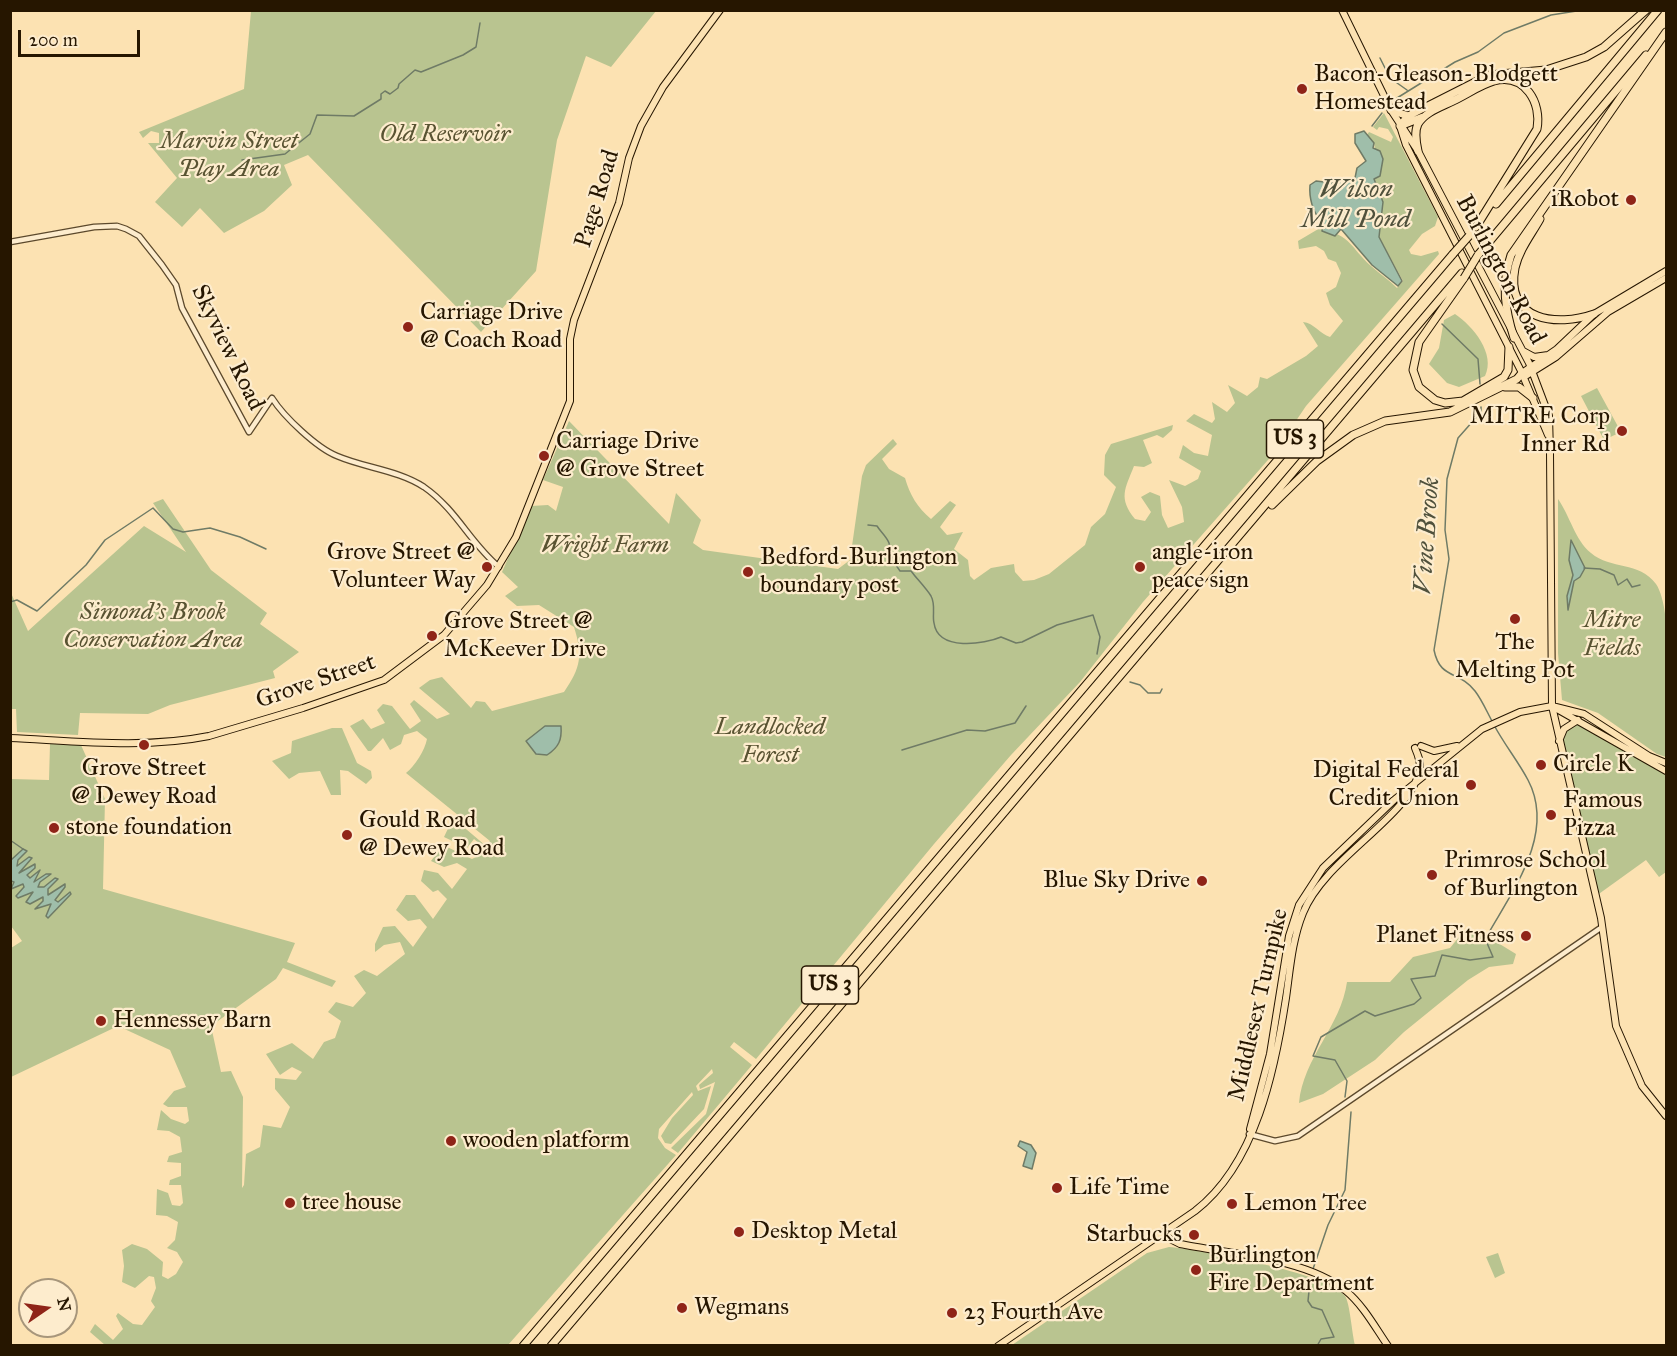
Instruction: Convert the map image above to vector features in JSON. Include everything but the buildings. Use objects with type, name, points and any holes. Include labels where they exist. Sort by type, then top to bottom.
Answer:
[{"type":"highway","points":[[1400,126],[1408,116],[1489,75],[1546,70],[1586,57],[1604,47],[1646,10]]},
{"type":"highway","name":"US 3","points":[[523,1346],[1469,236],[1658,10]]},
{"type":"highway","points":[[1514,338],[1505,307],[1506,269],[1517,244],[1666,32]]},
{"type":"highway","points":[[1509,347],[1508,367],[1504,377],[1454,403],[1435,400],[1419,387],[1413,370],[1419,342],[1463,275],[1666,32]]},
{"type":"highway","points":[[1400,126],[1500,80],[1510,80],[1526,88],[1537,103],[1539,121],[1532,141],[1476,227]]},
{"type":"highway","points":[[1391,110],[1408,116]]},
{"type":"highway","points":[[1418,151],[1416,130],[1425,116]]},
{"type":"highway","points":[[1546,205],[1517,260],[1514,279],[1516,293],[1530,312],[1546,320],[1566,322],[1594,314]]},
{"type":"highway","name":"US 3","points":[[551,1346],[1463,275]]},
{"type":"highway","points":[[1242,534],[1317,461],[1353,435],[1385,422],[1450,412],[1522,376]]},
{"type":"highway","points":[[1499,387],[1519,387],[1533,398]]},
{"type":"main road","name":"Page Road","points":[[564,418],[572,392],[570,347],[574,320],[619,203],[635,140],[648,110],[663,87],[720,10]]},
{"type":"main road","name":"Burlington Road","points":[[1342,10],[1400,126],[1406,145],[1509,347],[1549,438]]},
{"type":"main road","name":"Burlington Road","points":[[1400,126],[1408,132],[1532,369],[1549,416],[1552,706],[1603,927],[1616,1026],[1642,1086],[1666,1116]]},
{"type":"main road","points":[[1522,376],[1594,314],[1666,271]]},
{"type":"main road","points":[[1532,369],[1556,357],[1608,312],[1666,278]]},
{"type":"main road","points":[[1522,351],[1534,357],[1548,355]]},
{"type":"main road","name":"Grove Street","points":[[10,738],[182,740],[219,733],[359,690],[393,674],[444,635],[474,603],[499,567],[519,528],[564,418]]},
{"type":"main road","points":[[1552,706],[1646,762],[1666,771]]},
{"type":"main road","name":"Middlesex Turnpike","points":[[998,1346],[1165,1233],[1217,1191],[1235,1166],[1249,1134],[1270,1054],[1289,936],[1299,905],[1323,868],[1394,800],[1458,746],[1482,729],[1520,712],[1552,706],[1584,714],[1649,756],[1666,764]]},
{"type":"main road","points":[[1559,742],[1564,729],[1578,720]]},
{"type":"main road","points":[[1413,786],[1420,765],[1418,747],[1434,751],[1458,746]]},
{"type":"main road","points":[[1165,1233],[1168,1238],[1180,1244],[1291,1265],[1338,1285],[1354,1299],[1388,1346]]},
{"type":"street","name":"Skyview Road","points":[[10,242],[94,227],[117,226],[139,236],[173,281],[182,308],[249,432],[272,399],[327,452],[423,486],[450,509],[480,550],[499,567]]},
{"type":"street","points":[[1249,1134],[1280,1141],[1305,1133],[1603,927]]},
{"type":"green space","name":"Old Reservoir","points":[[251,11],[656,11],[611,67],[586,56],[557,140],[536,271],[481,332],[308,155],[284,165],[292,185],[264,211],[224,233],[200,208],[182,227],[155,202],[177,178],[148,143],[159,143],[159,133],[151,131],[143,138],[139,132],[244,89]]},
{"type":"green space","name":"Landlocked Forest","points":[[1384,113],[1438,217],[1435,226],[1422,234],[1409,250],[1411,254],[1421,256],[1438,251],[1439,254],[1306,406],[1275,452],[1143,602],[1080,682],[1011,755],[934,844],[756,1059],[734,1042],[730,1047],[752,1065],[678,1153],[671,1148],[706,1114],[715,1082],[700,1089],[699,1085],[713,1073],[712,1069],[696,1086],[698,1091],[711,1086],[704,1109],[671,1144],[665,1143],[661,1136],[672,1118],[693,1095],[692,1092],[659,1129],[658,1138],[665,1148],[676,1155],[508,1345],[105,1345],[90,1332],[95,1324],[113,1340],[123,1329],[116,1316],[118,1313],[133,1324],[142,1325],[155,1307],[151,1301],[156,1288],[154,1277],[149,1276],[135,1288],[122,1282],[124,1266],[122,1250],[132,1244],[147,1249],[163,1262],[162,1276],[168,1279],[176,1274],[183,1262],[177,1252],[167,1248],[175,1240],[178,1222],[167,1216],[156,1215],[157,1189],[168,1193],[172,1205],[180,1206],[183,1203],[181,1185],[169,1185],[170,1180],[181,1176],[181,1163],[167,1162],[169,1156],[182,1152],[180,1137],[169,1131],[157,1130],[161,1110],[171,1119],[185,1124],[189,1121],[187,1107],[168,1107],[163,1104],[174,1091],[186,1087],[170,1050],[118,1026],[11,1077],[11,948],[22,941],[11,926],[11,779],[49,780],[50,744],[81,745],[105,799],[103,889],[295,943],[287,962],[336,981],[332,987],[283,968],[276,979],[211,1026],[221,1072],[231,1071],[243,1097],[242,1188],[246,1154],[260,1147],[263,1125],[281,1128],[290,1107],[275,1089],[275,1078],[296,1080],[302,1072],[292,1067],[280,1075],[266,1054],[292,1043],[313,1059],[324,1042],[335,1038],[341,1021],[328,1012],[336,1002],[353,1007],[366,993],[354,976],[364,970],[377,976],[405,954],[400,942],[384,945],[375,952],[375,944],[383,927],[395,926],[413,947],[427,927],[420,919],[408,921],[396,910],[406,895],[415,895],[433,919],[447,899],[438,890],[433,892],[421,881],[424,870],[438,873],[452,889],[467,869],[457,863],[444,867],[431,861],[443,845],[472,859],[476,857],[482,846],[474,839],[467,848],[444,837],[453,818],[486,846],[490,841],[406,773],[419,758],[427,739],[417,731],[404,735],[401,744],[390,750],[383,738],[371,751],[368,751],[350,726],[363,719],[371,729],[385,723],[377,710],[383,704],[392,706],[410,729],[421,721],[410,704],[414,700],[437,719],[450,714],[419,688],[430,680],[442,677],[471,708],[476,701],[485,702],[492,711],[564,692],[577,668],[579,646],[574,627],[539,605],[517,606],[505,596],[518,587],[502,572],[531,506],[548,505],[556,511],[563,487],[543,480],[569,421],[669,524],[676,493],[701,520],[693,543],[703,550],[838,569],[850,560],[862,476],[866,465],[893,439],[897,444],[882,459],[889,469],[905,478],[909,490],[922,510],[931,519],[950,501],[956,505],[940,527],[947,535],[963,532],[954,549],[968,560],[970,576],[974,580],[991,568],[1014,564],[1015,572],[1023,581],[1034,580],[1049,574],[1085,545],[1091,527],[1105,514],[1116,487],[1104,475],[1105,455],[1111,444],[1173,425],[1172,430],[1163,438],[1157,435],[1143,440],[1152,463],[1144,467],[1134,466],[1126,487],[1125,499],[1135,519],[1145,521],[1151,512],[1141,497],[1150,492],[1160,496],[1162,515],[1168,528],[1184,522],[1182,507],[1169,480],[1185,486],[1198,479],[1201,471],[1179,458],[1183,445],[1194,453],[1208,456],[1212,435],[1186,421],[1194,414],[1212,423],[1215,419],[1212,402],[1227,412],[1235,403],[1228,385],[1247,396],[1258,387],[1260,377],[1267,379],[1306,356],[1318,346],[1303,322],[1330,337],[1343,321],[1330,305],[1326,293],[1336,287],[1341,273],[1336,262],[1328,259],[1324,251],[1316,246],[1299,249],[1298,241],[1320,228],[1331,231],[1350,243],[1371,266],[1397,288],[1403,281],[1379,237],[1381,194],[1374,179],[1380,176],[1374,143],[1367,135],[1369,132],[1391,142],[1393,137],[1388,129],[1379,127],[1377,130],[1373,127]]},
{"type":"green space","points":[[1455,314],[1481,341],[1488,368],[1485,376],[1459,387],[1447,383],[1429,364],[1439,348],[1444,320]]},
{"type":"green space","points":[[1597,388],[1621,432],[1604,440],[1581,396]]},
{"type":"green space","name":"Simond's Brook Conservation Area","points":[[163,499],[211,570],[267,613],[260,624],[299,652],[273,671],[275,678],[170,705],[148,714],[80,713],[78,735],[17,732],[16,709],[10,709],[11,593],[28,631],[144,526],[186,552],[153,503]]},
{"type":"green space","name":"Mitre Fields","points":[[1558,499],[1585,548],[1607,562],[1633,569],[1649,577],[1656,584],[1662,598],[1668,641],[1666,757],[1657,754],[1598,713],[1562,700],[1558,653]]},
{"type":"green space","name":"Mitre Fields","points":[[1578,720],[1666,771],[1666,872],[1659,877],[1646,860],[1596,896],[1559,742],[1564,729]]},
{"type":"green space","points":[[332,728],[342,728],[357,763],[371,771],[372,778],[366,784],[348,771],[340,770],[341,795],[331,795],[320,771],[299,773],[289,779],[272,761],[291,753],[292,741]]},
{"type":"green space","points":[[1463,932],[1480,932],[1516,954],[1513,964],[1489,967],[1468,980],[1404,1032],[1375,1060],[1323,1094],[1299,1103],[1307,1071],[1338,1013],[1347,982],[1390,982],[1413,957],[1450,948]]},
{"type":"green space","points":[[1169,1247],[1263,1264],[1291,1271],[1334,1287],[1347,1300],[1355,1345],[1012,1345],[1147,1253]]},
{"type":"green space","points":[[1498,1253],[1505,1273],[1495,1278],[1486,1257]]},
{"type":"water","name":"Wilson Mill Pond","points":[[1364,131],[1374,143],[1373,148],[1380,151],[1383,159],[1380,176],[1374,179],[1383,202],[1379,237],[1402,281],[1398,286],[1372,265],[1341,229],[1335,236],[1322,231],[1323,222],[1316,214],[1311,199],[1310,185],[1316,181],[1333,183],[1355,178],[1357,168],[1366,161],[1355,143],[1355,134]]},
{"type":"water","points":[[1571,540],[1585,568],[1580,577],[1574,581],[1568,610],[1567,596],[1573,575],[1569,560]]},
{"type":"water","points":[[545,726],[561,726],[560,739],[557,746],[547,755],[536,754],[526,741]]},
{"type":"water","points":[[23,849],[27,851],[18,860],[17,866],[29,857],[32,858],[19,873],[35,864],[35,868],[27,875],[30,878],[40,870],[34,882],[46,874],[51,874],[40,882],[38,887],[44,887],[55,878],[58,879],[48,889],[48,895],[65,884],[55,900],[58,902],[70,892],[71,894],[48,918],[46,916],[51,904],[35,909],[43,901],[43,897],[30,904],[26,902],[33,892],[18,898],[16,896],[24,887],[23,884],[11,889],[14,882],[11,881],[11,860]]},
{"type":"water","points":[[1020,1141],[1031,1145],[1036,1153],[1032,1169],[1023,1166],[1027,1152],[1018,1146]]},
{"type":"waterway","name":"Vine Brook","points":[[1397,98],[1455,62],[1478,52],[1504,33],[1551,15],[1583,10]]},
{"type":"waterway","points":[[242,160],[285,154],[310,134],[317,115],[354,116],[381,99],[381,94],[385,91],[390,94],[398,88],[399,84],[415,70],[421,72],[463,55],[476,47],[480,23]]},
{"type":"waterway","points":[[1380,58],[1390,78],[1407,90]]},
{"type":"waterway","name":"Vine Brook","points":[[1372,126],[1382,113]]},
{"type":"waterway","name":"Vine Brook","points":[[1442,324],[1478,359],[1480,384]]},
{"type":"waterway","name":"Vine Brook","points":[[1481,407],[1481,412],[1458,438],[1447,479],[1445,530],[1449,559],[1434,650],[1437,660],[1445,671],[1463,680],[1475,691],[1492,721]]},
{"type":"waterway","points":[[10,602],[17,600],[37,611],[86,565],[105,540],[153,508],[173,529],[183,532],[210,528],[240,537],[266,549]]},
{"type":"waterway","points":[[868,525],[877,526],[887,539],[900,571],[911,571],[931,596],[934,623],[937,632],[944,638],[953,642],[974,643],[1001,637],[1016,643],[1057,625],[1093,615],[1100,637],[1097,654]]},
{"type":"waterway","points":[[1584,568],[1600,569],[1614,575],[1618,585],[1627,579],[1632,587],[1640,585]]},
{"type":"waterway","points":[[1130,682],[1140,685],[1148,693],[1160,693],[1162,689]]},
{"type":"waterway","points":[[902,750],[967,730],[985,731],[1015,723],[1026,706]]},
{"type":"waterway","name":"Vine Brook","points":[[1345,1097],[1347,1081],[1335,1060],[1313,1056],[1321,1037],[1365,1011],[1375,1016],[1414,1004],[1421,998],[1411,979],[1435,976],[1442,955],[1470,960],[1493,957],[1487,943],[1488,934],[1509,899],[1528,860],[1537,820],[1535,800],[1528,780],[1494,725]]},
{"type":"waterway","points":[[10,840],[23,849]]},
{"type":"waterway","name":"Vine Brook","points":[[1313,1269],[1328,1225],[1345,1190],[1351,1112]]},
{"type":"waterway","name":"Vine Brook","points":[[1310,1281],[1308,1301],[1312,1307],[1322,1310],[1334,1337],[1321,1339],[1317,1346]]},
{"type":"place","name":"Bacon-Gleason-Blodgett Homestead","points":[[1302,89]]},
{"type":"place","name":"iRobot","points":[[1631,200]]},
{"type":"place","name":"Carriage Drive @ Coach Road","points":[[408,327]]},
{"type":"place","name":"MITRE Corp Inner Rd","points":[[1622,431]]},
{"type":"place","name":"Carriage Drive @ Grove Street","points":[[544,456]]},
{"type":"place","name":"Grove Street @ Volunteer Way","points":[[487,567]]},
{"type":"place","name":"angle-iron peace sign","points":[[1140,567]]},
{"type":"place","name":"Bedford-Burlington boundary post","points":[[748,572]]},
{"type":"place","name":"The Melting Pot","points":[[1515,619]]},
{"type":"place","name":"Grove Street @ McKeever Drive","points":[[432,636]]},
{"type":"place","name":"Grove Street @ Dewey Road","points":[[144,745]]},
{"type":"place","name":"Circle K","points":[[1541,765]]},
{"type":"place","name":"Digital Federal Credit Union","points":[[1471,785]]},
{"type":"place","name":"Famous Pizza","points":[[1551,815]]},
{"type":"place","name":"stone foundation","points":[[54,828]]},
{"type":"place","name":"Gould Road @ Dewey Road","points":[[347,835]]},
{"type":"place","name":"Primrose School of Burlington","points":[[1432,875]]},
{"type":"place","name":"Blue Sky Drive","points":[[1202,881]]},
{"type":"place","name":"Planet Fitness","points":[[1526,936]]},
{"type":"place","name":"Hennessey Barn","points":[[101,1021]]},
{"type":"place","name":"wooden platform","points":[[451,1141]]},
{"type":"place","name":"Life Time","points":[[1057,1188]]},
{"type":"place","name":"tree house","points":[[290,1203]]},
{"type":"place","name":"Lemon Tree","points":[[1232,1204]]},
{"type":"place","name":"Desktop Metal","points":[[739,1232]]},
{"type":"place","name":"Starbucks","points":[[1194,1235]]},
{"type":"place","name":"Burlington Fire Department","points":[[1196,1270]]},
{"type":"place","name":"Wegmans","points":[[682,1308]]},
{"type":"place","name":"23 Fourth Ave","points":[[952,1313]]},
{"type":"park label","name":"Marvin Street Play Area","points":[[229,156]]},
{"type":"park label","name":"Wright Farm","points":[[605,546]]}]
